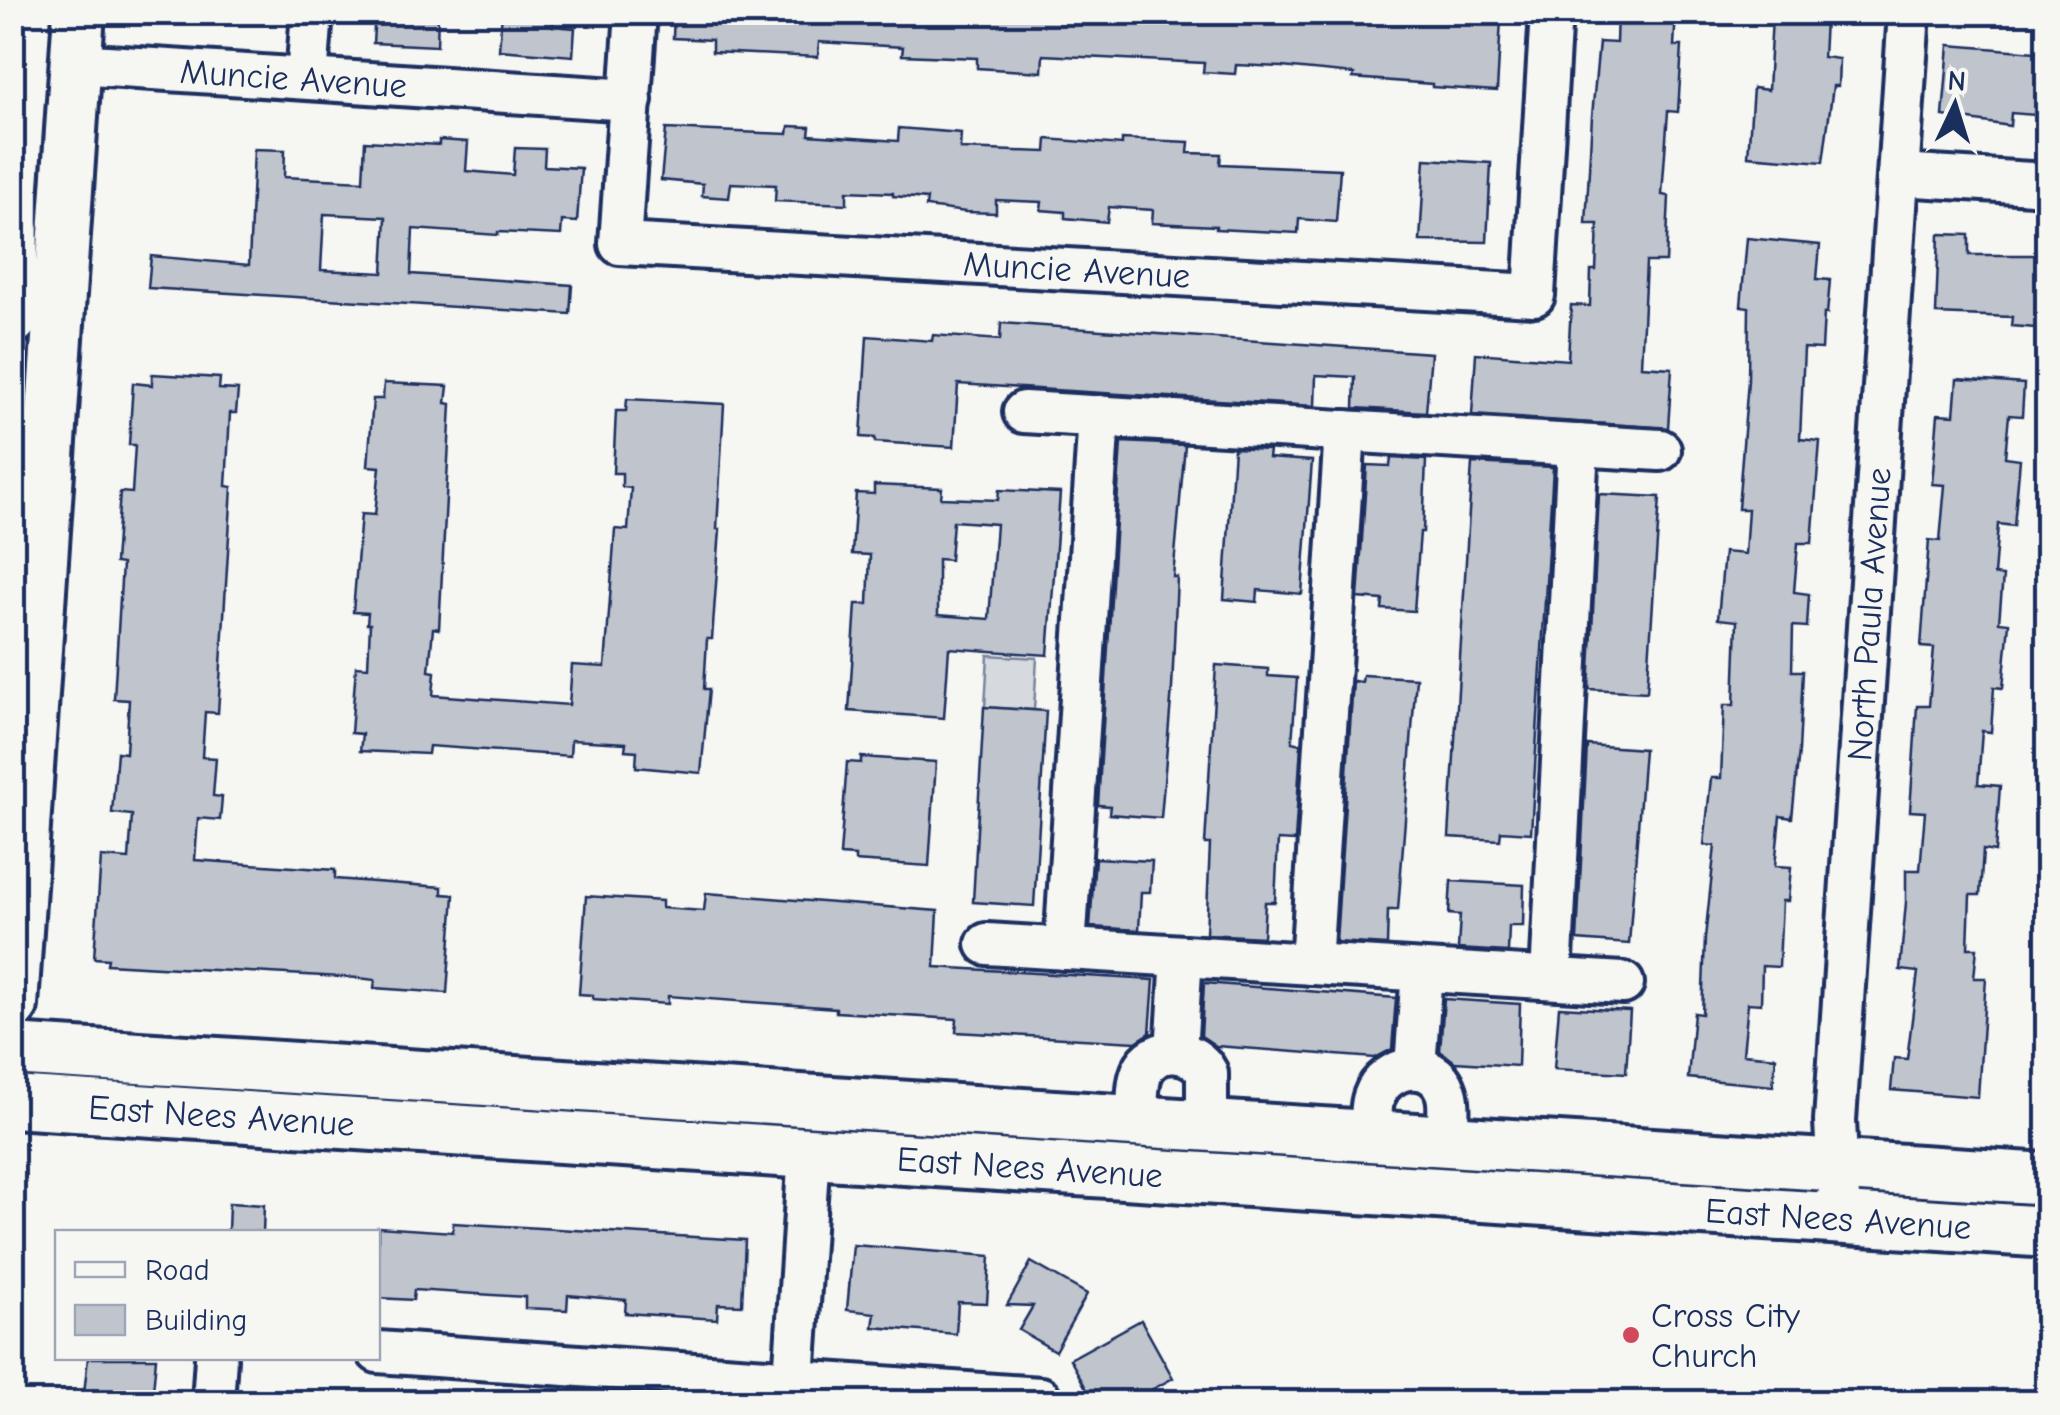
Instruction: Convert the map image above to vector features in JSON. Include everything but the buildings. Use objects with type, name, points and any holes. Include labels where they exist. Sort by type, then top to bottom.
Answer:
[{"type":"main road","points":[[25,12],[13,185],[36,312]]},
{"type":"main road","points":[[12,1005],[36,312],[76,64],[79,12]]},
{"type":"main road","name":"East Nees Avenue","points":[[12,1050],[2048,1178]]},
{"type":"main road","name":"East Nees Avenue","points":[[12,1102],[2048,1232]]},
{"type":"main road","points":[[810,1152],[828,1133],[851,1128],[1030,1140],[1137,1120]]},
{"type":"street","points":[[307,78],[312,12]]},
{"type":"street","points":[[630,100],[636,12]]},
{"type":"street","name":"Muncie Avenue","points":[[76,64],[630,100],[620,244],[1534,294],[1551,12]]},
{"type":"street","name":"North Paula Avenue","points":[[1840,1218],[1834,1120],[1909,12]]},
{"type":"street","points":[[1899,175],[2048,184]]},
{"type":"street","points":[[1024,412],[1660,450]]},
{"type":"street","points":[[1066,949],[1100,416]]},
{"type":"street","points":[[1312,964],[1345,431]]},
{"type":"street","points":[[1551,978],[1578,445]]},
{"type":"street","points":[[987,944],[1623,983]]},
{"type":"street","points":[[1176,1052],[1182,956]]},
{"type":"street","points":[[1415,1067],[1422,970]]},
{"type":"street","points":[[1137,1120],[1142,1072],[1148,1062],[1176,1052],[1192,1056],[1207,1072],[1206,1125]]},
{"type":"street","points":[[1372,1136],[1372,1099],[1383,1080],[1415,1067],[1437,1078],[1446,1092],[1446,1140]]},
{"type":"street","points":[[794,1379],[810,1152]]},
{"type":"street","points":[[380,1352],[794,1379],[1040,1400]]},
{"type":"street","points":[[212,1402],[216,1360]]},
{"type":"shaded area","points":[[988,655],[1037,658],[1034,710],[985,707]]},
{"type":"place","name":"Cross City Church","points":[[1631,1335]]}]
